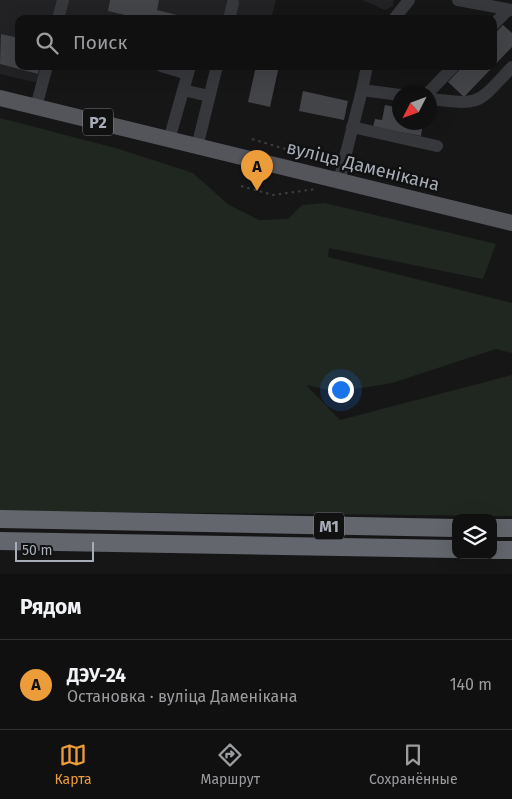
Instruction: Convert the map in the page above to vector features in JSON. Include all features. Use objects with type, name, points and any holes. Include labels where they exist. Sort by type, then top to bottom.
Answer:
[{"type":"highway","name":"М1","points":[[0,520],[452,528]]},
{"type":"highway","points":[[497,528],[512,528]]},
{"type":"highway","name":"М1","points":[[0,541],[452,549]]},
{"type":"highway","points":[[497,550],[512,550]]},
{"type":"main road","name":"вуліца Даменікана","points":[[0,98],[169,140],[341,174],[512,223]]},
{"type":"lane","points":[[59,15],[62,0]]},
{"type":"lane","points":[[397,15],[409,0]]},
{"type":"lane","points":[[458,0],[510,10]]},
{"type":"lane","points":[[230,15],[233,3]]},
{"type":"lane","points":[[497,21],[510,10]]},
{"type":"lane","points":[[437,100],[467,103],[478,101],[512,67]]},
{"type":"lane","points":[[36,107],[46,70]]},
{"type":"lane","points":[[169,140],[183,90],[192,70]]},
{"type":"lane","points":[[197,146],[216,70]]},
{"type":"lane","points":[[341,174],[366,70]]},
{"type":"lane","points":[[436,85],[450,70]]},
{"type":"lane","points":[[183,90],[209,96]]},
{"type":"lane","points":[[362,90],[392,94]]},
{"type":"lane","points":[[352,127],[437,146]]},
{"type":"path","points":[[252,139],[341,174],[371,174]]},
{"type":"path","points":[[241,186],[273,195],[316,190]]},
{"type":"shaded area","points":[[0,0],[276,0],[272,15],[15,15],[15,70],[51,70],[47,85],[0,74]]},
{"type":"shaded area","points":[[362,0],[394,0],[393,6],[385,10]]},
{"type":"shaded area","points":[[0,118],[119,149],[193,173],[229,205],[259,220],[288,219],[302,205],[325,203],[496,244],[483,279],[329,248],[328,257],[512,303],[512,353],[496,349],[392,383],[337,392],[306,385],[340,420],[512,375],[512,516],[497,516],[497,514],[452,515],[0,511]]},
{"type":"building","points":[[110,0],[159,0],[157,10],[177,15],[125,15],[108,11]]},
{"type":"building","points":[[503,25],[512,33],[512,47],[497,63],[497,31]]},
{"type":"building","points":[[1,34],[15,37],[15,68],[0,64]]},
{"type":"building","points":[[23,70],[38,70],[38,74]]},
{"type":"building","points":[[255,70],[278,70],[270,107],[248,102]]},
{"type":"building","points":[[459,70],[490,70],[464,97],[448,82]]},
{"type":"building","points":[[303,91],[348,101],[344,120],[299,111]]},
{"type":"building","points":[[385,105],[392,106],[392,130],[422,130],[421,136],[373,127],[375,119],[382,120]]},
{"type":"place","name":"ДЭУ-24","points":[[257,191]]}]
